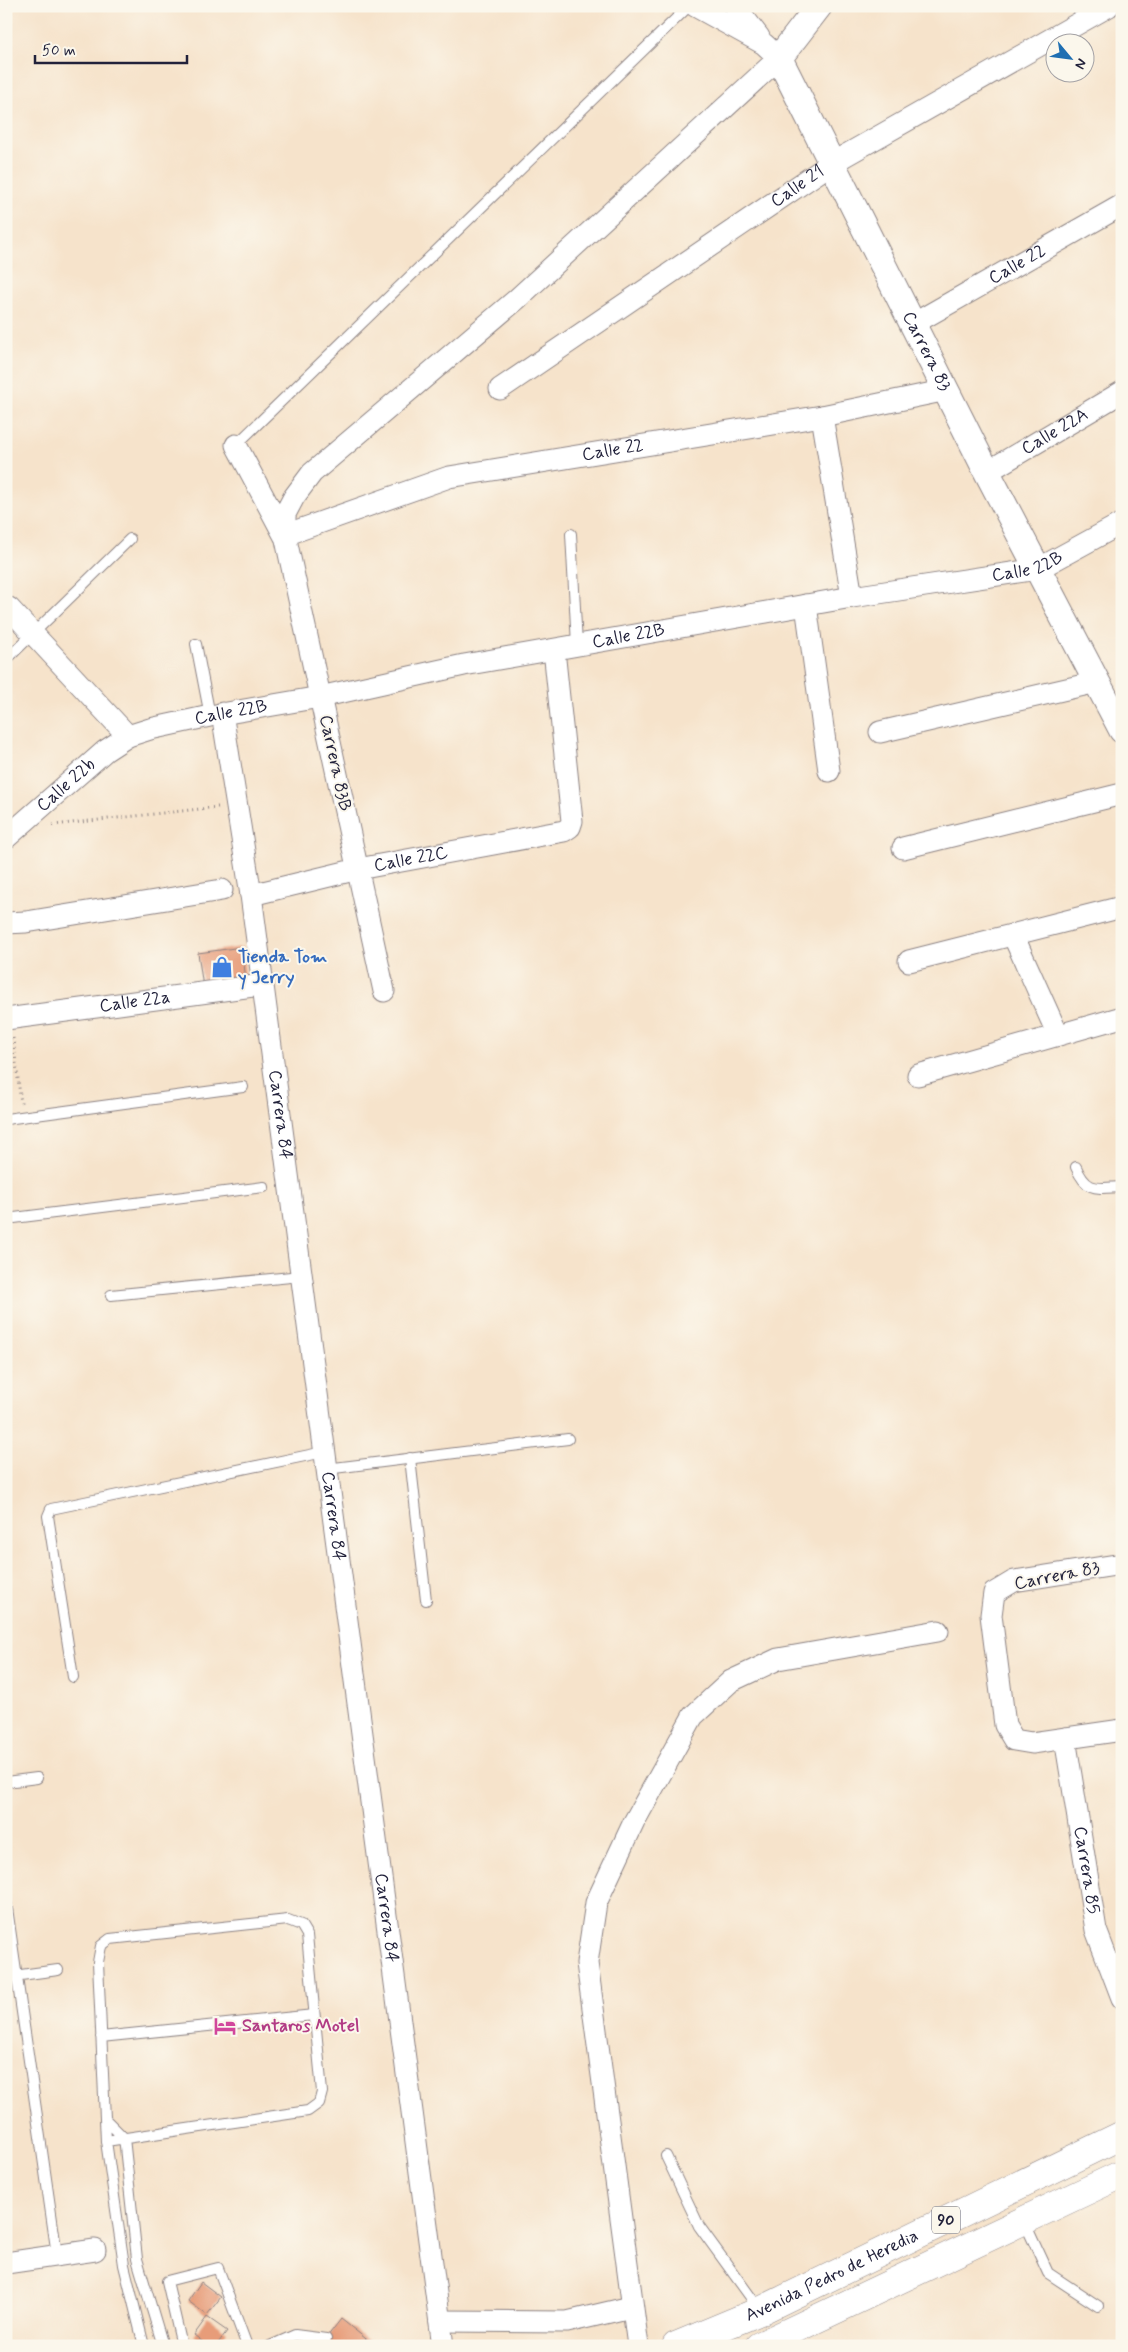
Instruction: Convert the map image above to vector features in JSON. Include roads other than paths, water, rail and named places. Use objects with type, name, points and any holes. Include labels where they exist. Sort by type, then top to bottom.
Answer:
[{"type":"highway","name":"Avenida Pedro de Heredia","points":[[676,2346],[760,2311],[1122,2135]]},
{"type":"highway","name":"Avenida Pedro de Heredia","points":[[771,2344],[1122,2174]]},
{"type":"street","points":[[695,6],[772,51]]},
{"type":"street","points":[[735,6],[772,51]]},
{"type":"street","points":[[285,535],[285,514],[294,497],[312,473],[517,299],[819,6]]},
{"type":"street","name":"Calle 21","points":[[500,389],[832,163],[1109,6]]},
{"type":"street","name":"Carrera 83","points":[[772,51],[832,163],[988,472],[1122,730]]},
{"type":"street","name":"Calle 22","points":[[913,324],[1122,205]]},
{"type":"street","name":"Calle 22","points":[[285,535],[449,477],[822,416],[947,390]]},
{"type":"street","name":"Calle 22A","points":[[988,472],[1122,392]]},
{"type":"street","points":[[822,416],[852,597]]},
{"type":"street","points":[[236,445],[285,535]]},
{"type":"street","name":"Calle 22B","points":[[128,736],[216,714],[320,696],[464,665],[852,597],[1038,569],[1122,523]]},
{"type":"street","name":"Carrera 83B","points":[[285,535],[384,991]]},
{"type":"street","points":[[806,605],[829,771]]},
{"type":"street","points":[[9,608],[128,736]]},
{"type":"street","name":"Calle 22C","points":[[251,895],[358,869],[564,831],[570,827],[572,821],[554,650]]},
{"type":"street","points":[[880,732],[1097,682]]},
{"type":"street","name":"Carrera 84","points":[[216,714],[236,805],[251,895],[443,2346]]},
{"type":"street","name":"Calle 22b","points":[[11,834],[106,751],[128,736]]},
{"type":"street","points":[[903,848],[1122,794]]},
{"type":"street","points":[[6,923],[26,922],[222,890]]},
{"type":"street","points":[[909,961],[1122,907]]},
{"type":"street","points":[[1014,935],[1058,1035]]},
{"type":"street","name":"Calle 22a","points":[[8,1018],[262,986]]},
{"type":"street","points":[[918,1075],[1122,1017]]},
{"type":"street","name":"Carrera 83","points":[[1065,1738],[1032,1743],[1014,1740],[1005,1726],[991,1615],[994,1593],[1014,1581],[1122,1564]]},
{"type":"street","points":[[638,2346],[631,2307],[587,1963],[596,1903],[634,1822],[693,1716],[731,1681],[778,1659],[938,1631]]},
{"type":"street","points":[[1065,1738],[1122,1730]]},
{"type":"street","name":"Carrera 85","points":[[1065,1738],[1096,1930],[1122,1998]]},
{"type":"street","points":[[6,2263],[95,2250]]},
{"type":"street","points":[[440,2321],[567,2322],[631,2307]]},
{"type":"street","points":[[760,2311],[771,2344]]},
{"type":"lane","points":[[236,445],[689,6]]},
{"type":"lane","points":[[571,534],[577,646]]},
{"type":"lane","points":[[6,660],[130,539]]},
{"type":"lane","points":[[196,644],[216,714]]},
{"type":"lane","points":[[6,1119],[242,1087]]},
{"type":"lane","points":[[1076,1167],[1082,1181],[1089,1186],[1097,1188],[1122,1187]]},
{"type":"lane","points":[[6,1219],[264,1187]]},
{"type":"lane","points":[[111,1295],[301,1276]]},
{"type":"lane","points":[[73,1677],[48,1516],[51,1509],[325,1461],[410,1458],[568,1440]]},
{"type":"lane","points":[[410,1458],[426,1600]]},
{"type":"lane","points":[[6,1782],[37,1778]]},
{"type":"lane","points":[[6,1901],[12,1976],[57,2256]]},
{"type":"lane","points":[[106,2141],[308,2111],[319,2103],[322,2092],[308,1935],[301,1925],[288,1920],[110,1939],[101,1946],[98,1962],[106,2141],[124,2265],[144,2346]]},
{"type":"lane","points":[[12,1976],[58,1970]]},
{"type":"lane","points":[[101,2037],[314,2015]]},
{"type":"lane","points":[[105,2119],[124,2138],[137,2259],[163,2346]]},
{"type":"lane","points":[[666,2156],[698,2226],[760,2311]]},
{"type":"lane","points":[[1024,2220],[1048,2273],[1098,2306]]},
{"type":"lane","points":[[182,2346],[167,2281],[218,2268],[246,2346]]},
{"type":"lane","points":[[270,2346],[295,2335],[326,2339]]},
{"type":"place","name":"Tienda Tom y Jerry","points":[[222,967]]},
{"type":"place","name":"Santaros Motel","points":[[225,2026]]}]
